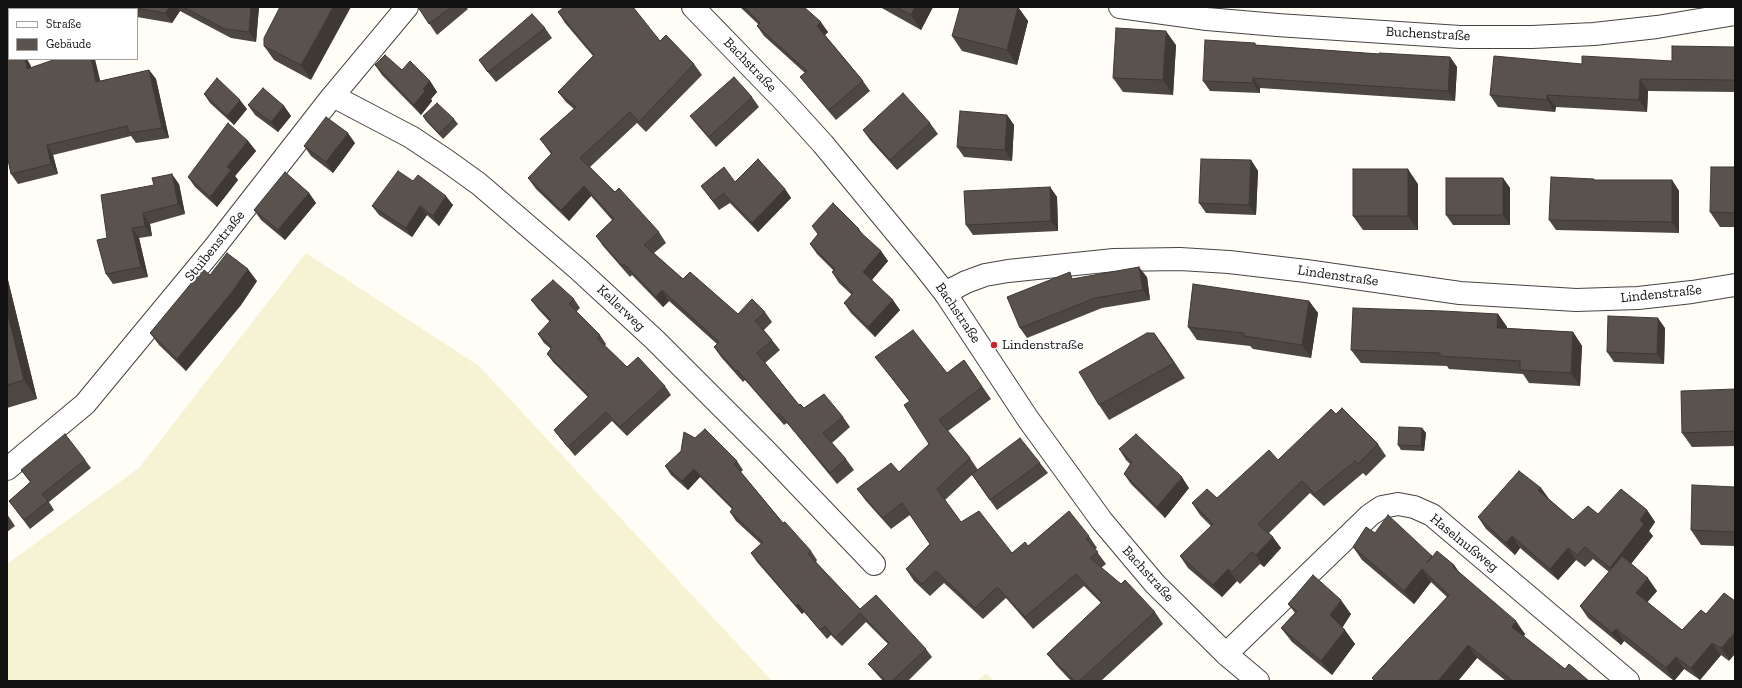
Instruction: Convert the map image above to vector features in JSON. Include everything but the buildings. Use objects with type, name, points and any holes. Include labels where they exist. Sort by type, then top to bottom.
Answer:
[{"type":"street","name":"Stuibenstraße","points":[[7,469],[85,404],[214,248],[332,96],[407,7]]},
{"type":"street","name":"Bachstraße","points":[[693,7],[784,101],[823,144],[945,293],[1028,419],[1102,521],[1155,584],[1226,654],[1258,681]]},
{"type":"street","name":"Buchenstraße","points":[[1120,7],[1207,19],[1277,25],[1460,36],[1532,37],[1594,34],[1657,27],[1735,14]]},
{"type":"street","name":"Kellerweg","points":[[332,96],[411,137],[447,160],[479,184],[578,269],[655,340],[874,564]]},
{"type":"street","name":"Lindenstraße","points":[[945,293],[966,282],[985,275],[1008,271],[1114,260],[1180,259],[1236,263],[1306,271],[1460,294],[1576,300],[1646,297],[1735,285]]},
{"type":"street","name":"Haselnußweg","points":[[1226,654],[1370,515],[1382,507],[1398,504],[1414,507],[1432,515],[1628,681]]},
{"type":"shaded area","points":[[306,253],[479,366],[772,681],[7,681],[7,564],[139,468]]},
{"type":"shaded area","points":[[986,673],[995,681],[977,681]]},
{"type":"place","name":"Lindenstraße","points":[[994,345]]}]
